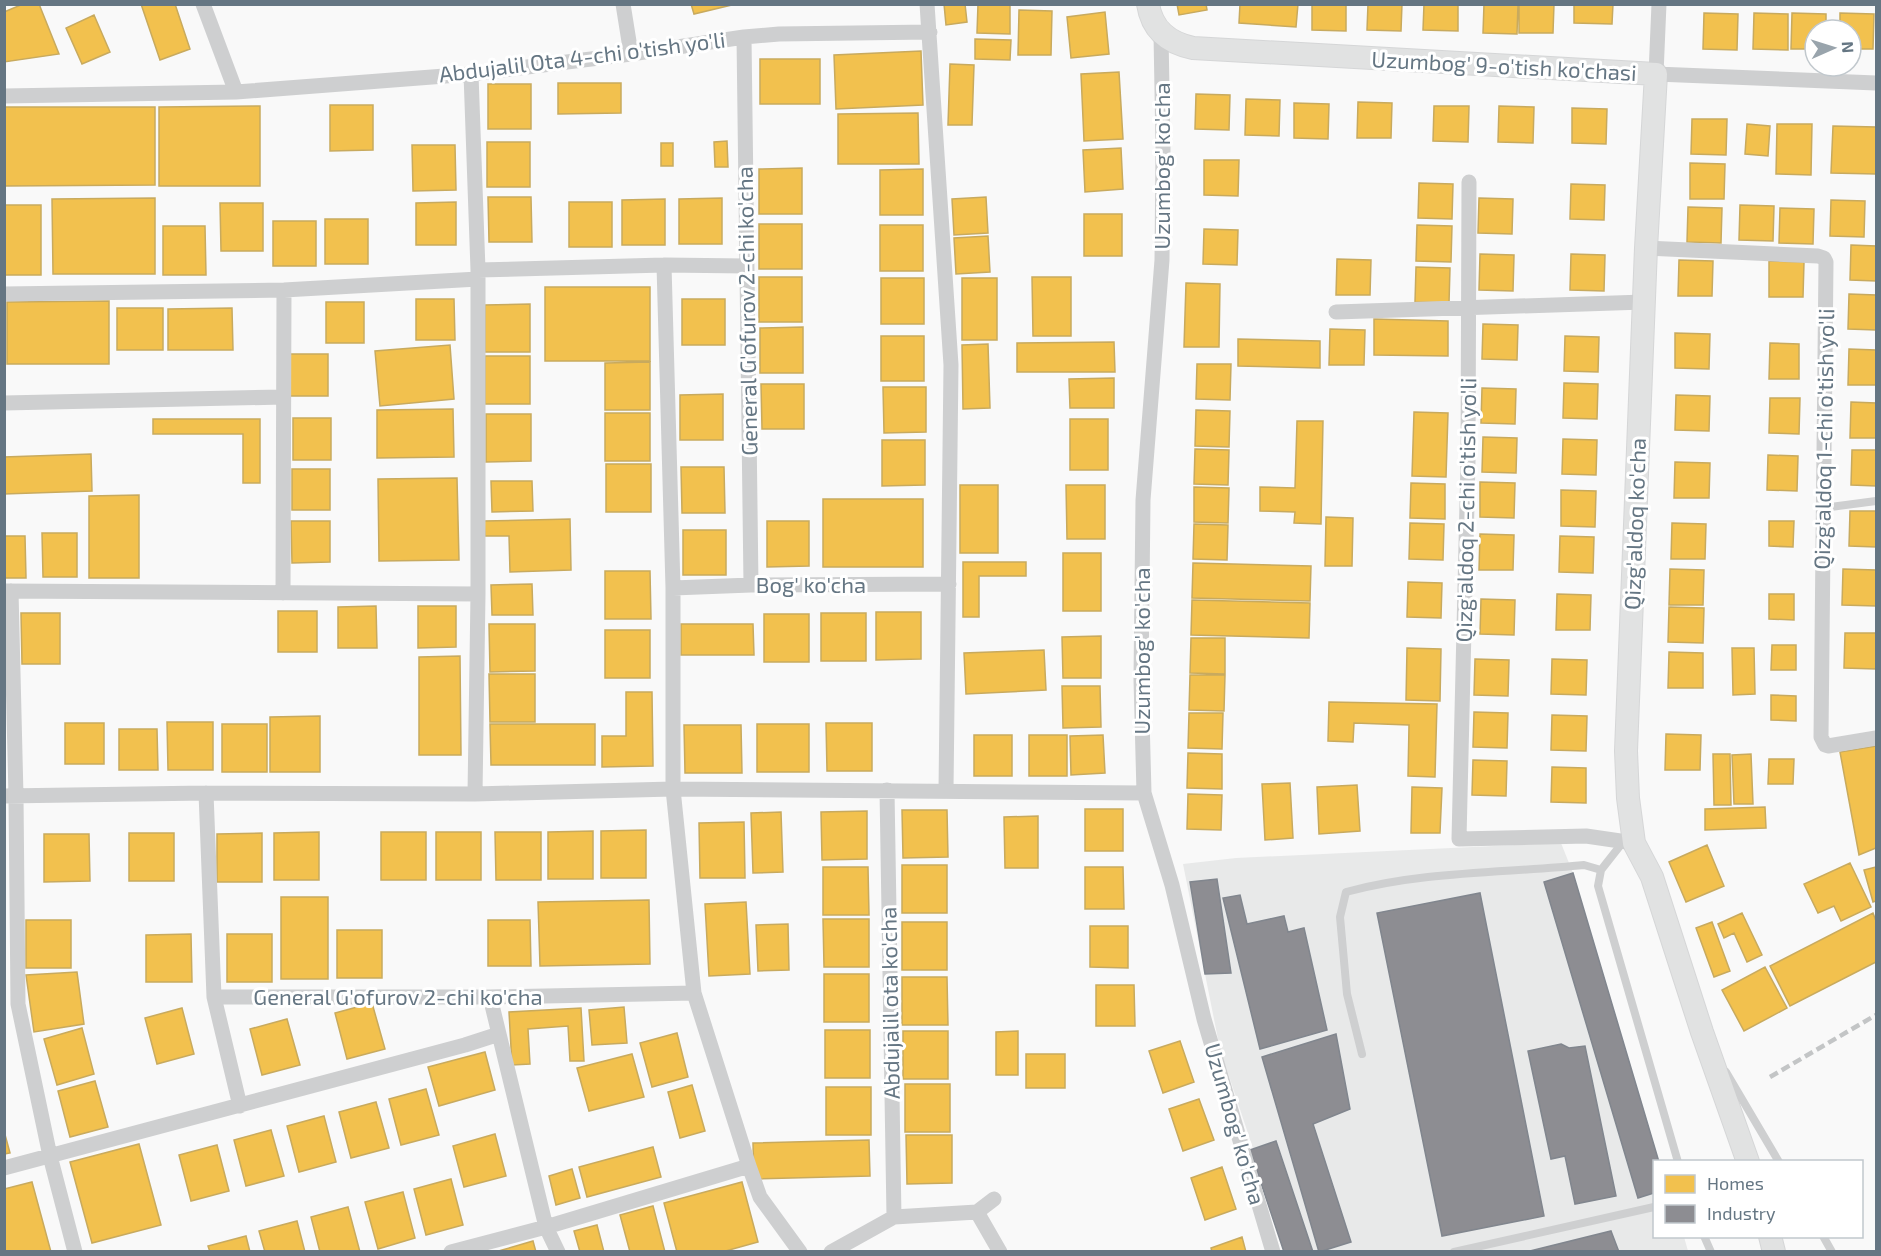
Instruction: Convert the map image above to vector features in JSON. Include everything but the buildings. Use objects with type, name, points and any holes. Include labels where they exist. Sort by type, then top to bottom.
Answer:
[{"type":"street","points":[[203,4],[236,92]]},
{"type":"street","points":[[623,4],[631,54]]},
{"type":"street","points":[[927,4],[951,365],[946,790]]},
{"type":"street","name":"Qizg'aldoq ko'cha","points":[[1659,4],[1646,248],[1626,750],[1628,842],[1652,877],[1702,1032],[1748,1160]]},
{"type":"street","points":[[1148,8],[1151,19],[1161,34]]},
{"type":"street","name":"Abdujalil Ota 4-chi o'tish yo'li","points":[[4,96],[236,92],[471,74],[744,37],[779,34],[930,32]]},
{"type":"street","name":"Uzumbog' 9-o'tish ko'chasi","points":[[1161,34],[1176,43],[1201,49],[1656,74],[1876,83]]},
{"type":"street","name":"Uzumbog' ko'cha","points":[[1161,34],[1164,147],[1162,260],[1143,500],[1141,679],[1144,793],[1172,885],[1204,1018],[1273,1251]]},
{"type":"street","name":"General G'ofurov 2-chi ko'cha","points":[[744,37],[751,585]]},
{"type":"street","points":[[471,74],[478,274],[478,594],[475,794]]},
{"type":"street","name":"Qizg'aldoq 2-chi o'tish yo'li","points":[[1469,182],[1468,461],[1459,839],[1586,836],[1628,842]]},
{"type":"street","name":"Qizg'aldoq 1-chi o'tish yo'li","points":[[1646,248],[1818,256],[1824,258],[1826,262],[1821,737],[1825,746],[1876,738]]},
{"type":"street","points":[[4,294],[284,290],[478,274],[664,265],[747,266]]},
{"type":"street","points":[[664,265],[674,588],[673,789],[694,993],[760,1197],[801,1251]]},
{"type":"street","points":[[283,593],[284,290]]},
{"type":"street","points":[[1336,312],[1644,302]]},
{"type":"street","points":[[4,403],[283,397]]},
{"type":"street","name":"Bog' ko'cha","points":[[674,588],[751,585],[949,584]]},
{"type":"street","points":[[75,1251],[11,1004],[8,591],[478,594]]},
{"type":"street","points":[[10,796],[206,793],[475,794],[673,789],[1144,793]]},
{"type":"street","name":"Abdujalil ota ko'cha","points":[[887,790],[894,1217]]},
{"type":"street","points":[[206,793],[214,998],[240,1106]]},
{"type":"street","name":"General G'ofurov 2-chi ko'cha","points":[[214,998],[490,997],[694,993]]},
{"type":"street","points":[[490,997],[546,1227],[558,1251]]},
{"type":"street","name":"General G'ofurov 2-chi ko'cha","points":[[4,1168],[240,1106],[499,1034]]},
{"type":"street","points":[[451,1251],[546,1227],[749,1166]]},
{"type":"street","points":[[831,1251],[894,1217],[977,1212],[994,1199]]},
{"type":"street","points":[[977,1212],[1000,1251]]},
{"type":"lane","points":[[1823,508],[1876,501]]},
{"type":"lane","points":[[1628,842],[1601,870],[1598,886],[1678,1160]]},
{"type":"lane","points":[[1362,1054],[1347,994],[1340,917],[1346,892],[1377,884],[1443,876],[1584,865],[1601,870]]},
{"type":"lane","points":[[1702,1032],[1778,1160]]},
{"type":"lane","points":[[1454,1251],[1653,1207]]},
{"type":"lane","points":[[1824,1238],[1832,1251]]},
{"type":"shaded area","points":[[1561,843],[1573,873],[1659,1160],[1653,1160],[1653,1238],[1684,1238],[1688,1251],[1287,1251],[1220,1049],[1183,864],[1236,858]]},
{"type":"railway","points":[[1770,1077],[1876,1015]]}]
